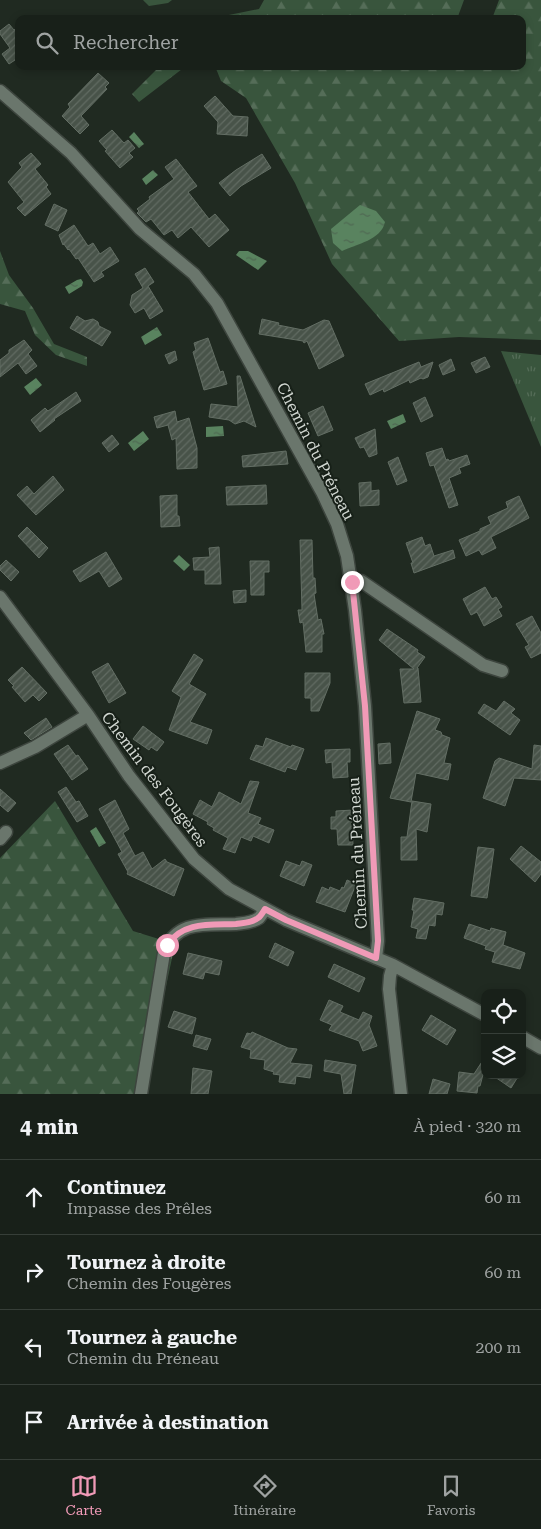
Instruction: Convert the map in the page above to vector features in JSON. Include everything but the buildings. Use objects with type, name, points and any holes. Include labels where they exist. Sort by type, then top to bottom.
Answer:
[{"type":"street","name":"Chemin du Préneau","points":[[0,91],[71,153],[140,229],[194,274],[217,303],[322,492],[337,524],[347,556],[352,582],[365,706],[378,941],[376,958]]},
{"type":"street","points":[[352,582],[361,581],[483,665],[502,671]]},
{"type":"street","name":"Chemin des Fougères","points":[[0,597],[88,715],[129,776],[194,859],[229,889],[265,909],[286,920],[392,965],[481,1013]]},
{"type":"street","points":[[0,763],[35,747],[88,715]]},
{"type":"street","points":[[141,1094],[164,953],[170,940],[182,930],[195,926],[248,923],[259,918],[265,909]]},
{"type":"street","points":[[392,965],[389,989],[401,1094]]},
{"type":"street","points":[[526,1039],[541,1048]]},
{"type":"green space","points":[[143,0],[172,0],[168,3],[149,6]]},
{"type":"green space","points":[[264,0],[464,0],[458,15],[229,15],[259,9]]},
{"type":"green space","points":[[499,0],[541,0],[541,340],[459,337],[399,341],[332,264],[295,183],[246,98],[221,81],[217,70],[526,70],[526,15],[493,15]]},
{"type":"green space","points":[[156,70],[181,70],[139,102],[132,94]]},
{"type":"green space","points":[[0,251],[9,275],[33,308],[54,344],[87,357],[87,366],[56,355],[35,335],[25,311],[0,304]]},
{"type":"green space","points":[[501,351],[541,355],[541,447]]},
{"type":"green space","points":[[55,801],[133,931],[175,944],[143,1094],[0,1094],[0,858]]},
{"type":"water","points":[[134,132],[144,144],[139,148],[129,137]]},
{"type":"water","points":[[153,170],[158,175],[146,185],[142,179]]},
{"type":"water","points":[[360,205],[376,211],[385,222],[383,228],[368,241],[342,251],[333,243],[331,229]]},
{"type":"water","points":[[239,251],[248,251],[267,261],[258,270],[236,255]]},
{"type":"water","points":[[81,279],[83,282],[82,286],[69,294],[65,287]]},
{"type":"water","points":[[157,327],[162,335],[145,345],[141,337]]},
{"type":"water","points":[[36,378],[42,385],[30,395],[24,387]]},
{"type":"water","points":[[403,414],[406,422],[391,429],[387,421]]},
{"type":"water","points":[[223,426],[224,436],[206,437],[206,427]]},
{"type":"water","points":[[143,431],[149,439],[134,451],[128,443]]},
{"type":"water","points":[[179,555],[190,565],[184,571],[173,561]]},
{"type":"water","points":[[96,827],[106,843],[99,847],[90,831]]},
{"type":"route","points":[[167,945],[173,936],[182,930],[195,926],[248,923],[259,918],[265,909],[286,920],[376,958],[378,941],[365,706],[352,582]]}]
